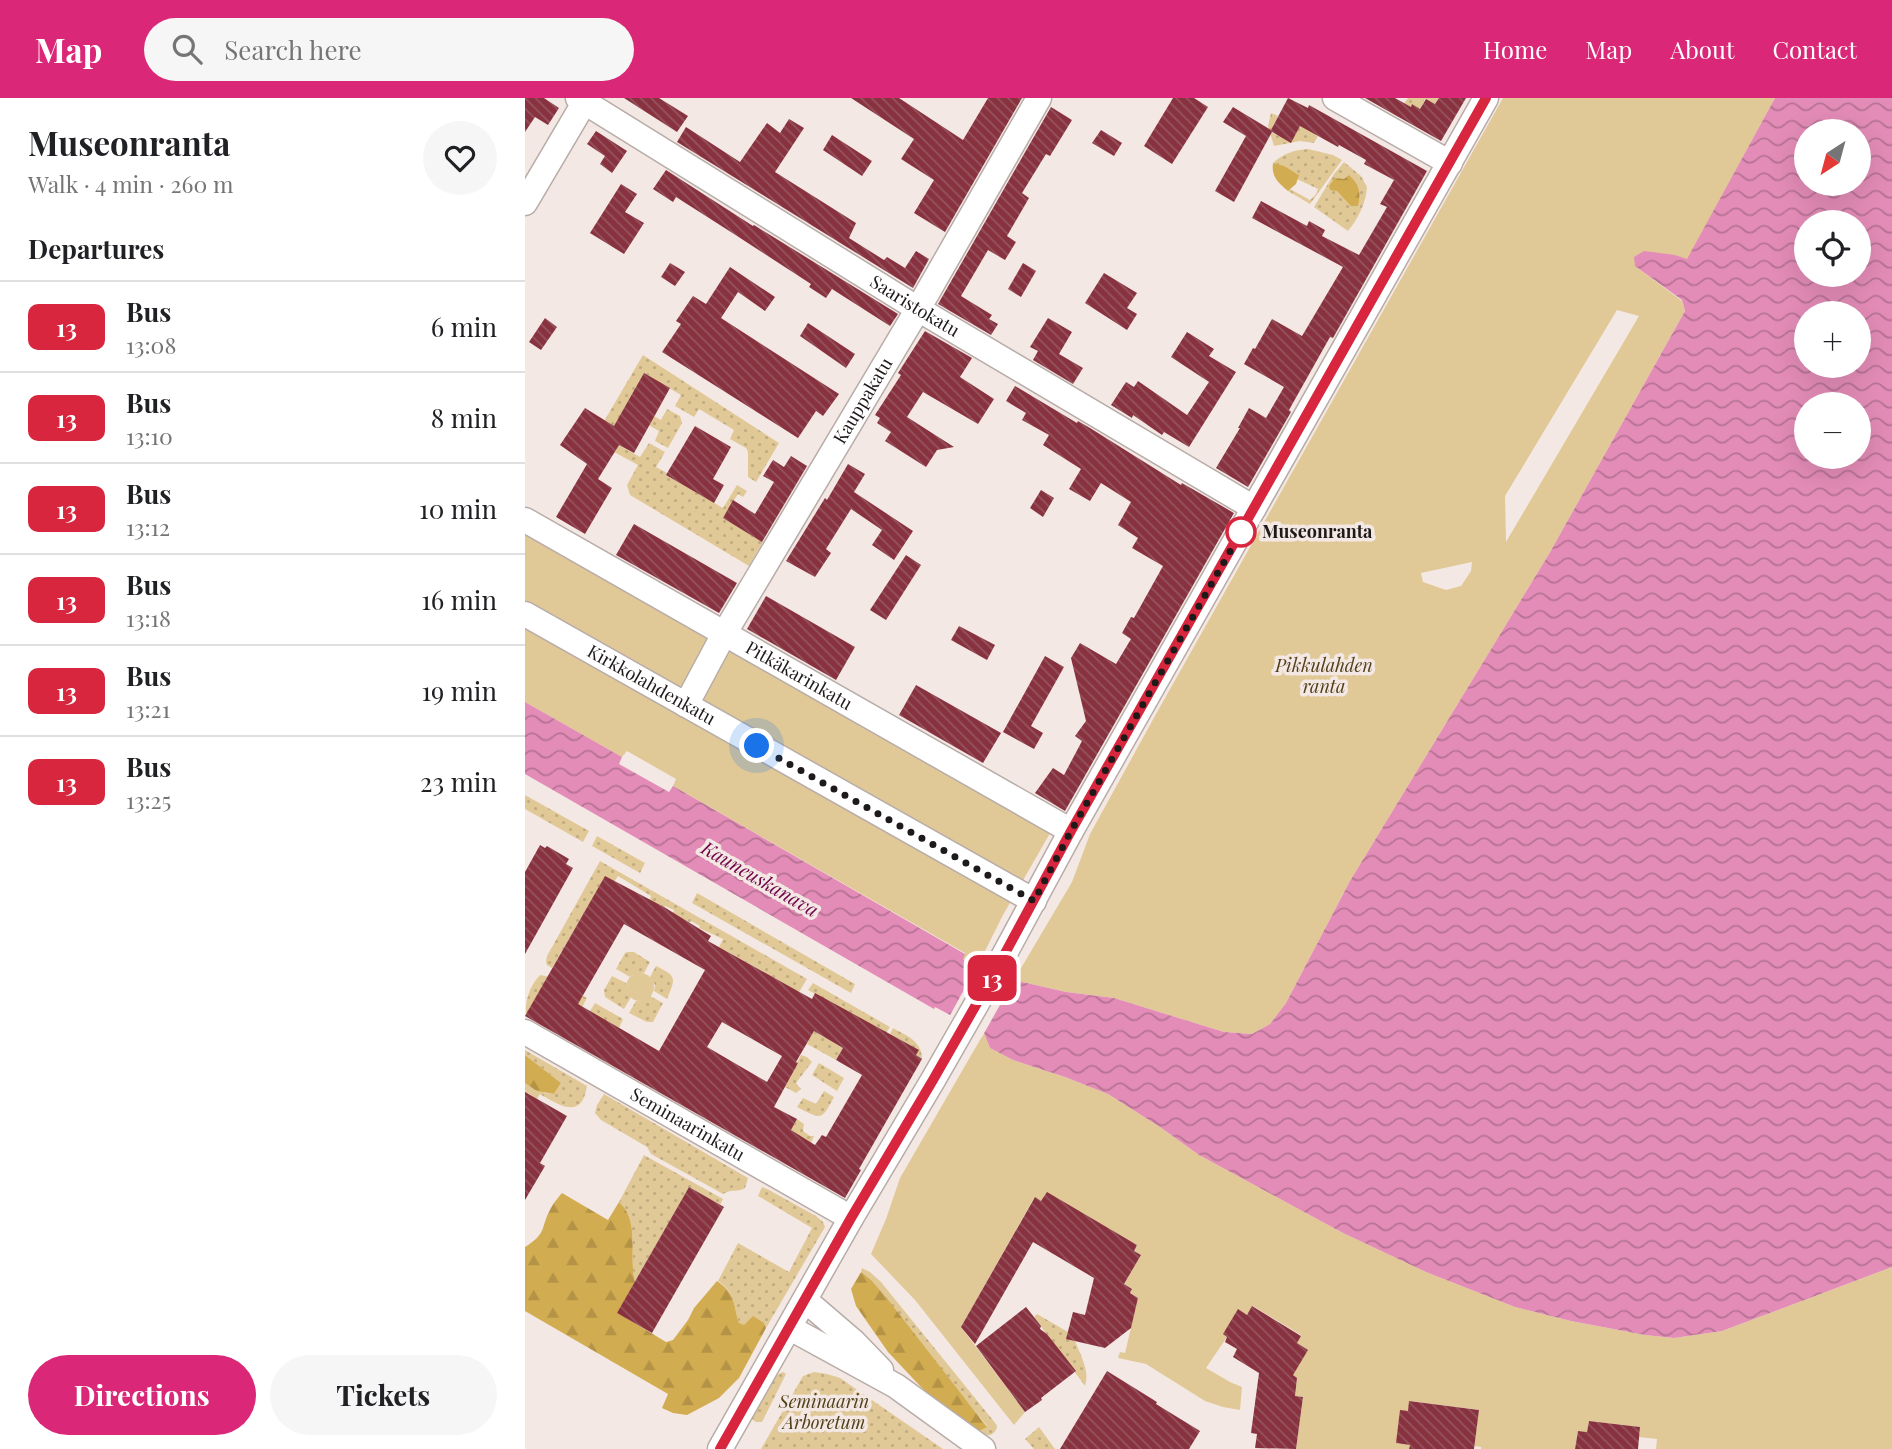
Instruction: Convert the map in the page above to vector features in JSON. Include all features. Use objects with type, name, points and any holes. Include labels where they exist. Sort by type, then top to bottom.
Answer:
[{"type":"street","name":"Kauppakatu","points":[[686,705],[724,634],[918,309],[1039,98]]},
{"type":"street","points":[[1335,98],[1450,163]]},
{"type":"street","points":[[721,1449],[851,1218],[996,970],[1071,831],[1486,98]]},
{"type":"street","name":"Saaristokatu","points":[[583,99],[918,309],[1254,508]]},
{"type":"street","points":[[525,203],[583,99]]},
{"type":"street","name":"Pitkäkarinkatu","points":[[525,520],[1071,831]]},
{"type":"street","name":"Kirkkolahdenkatu","points":[[525,614],[1034,901]]},
{"type":"street","name":"Seminaarinkatu","points":[[525,1032],[851,1218]]},
{"type":"street","points":[[805,1300],[854,1342],[896,1386]]},
{"type":"street","points":[[789,1328],[896,1386],[983,1449]]},
{"type":"green space","points":[[1408,98],[1439,98],[1435,104],[1425,99],[1420,109],[1403,105]]},
{"type":"green space","name":"Pikkulahden ranta","points":[[1503,98],[1775,98],[1687,260],[1675,255],[1635,266],[1682,301],[1685,311],[1549,554],[1350,881],[1286,1003],[1270,1024],[1252,1034],[1224,1032],[1114,998],[1066,992],[1014,980],[1072,882],[1090,834]],"holes":[[[1617,310],[1639,316],[1506,542],[1505,496]],[[1472,562],[1471,571],[1461,586],[1446,590],[1423,582],[1421,573]]]},
{"type":"green space","points":[[1271,113],[1278,116],[1270,132],[1291,142],[1302,122],[1317,131],[1315,135],[1318,136],[1314,143],[1300,141],[1274,146],[1268,126]]},
{"type":"green space","points":[[1308,149],[1342,160],[1310,204],[1288,191],[1290,189],[1310,200],[1318,189],[1297,179],[1298,174],[1273,163],[1289,153]]},
{"type":"green space","points":[[1344,162],[1361,176],[1367,187],[1361,210],[1348,231],[1314,207]]},
{"type":"green space","points":[[1273,163],[1299,175],[1296,184],[1288,191],[1276,179]]},
{"type":"green space","points":[[1349,175],[1359,189],[1358,206],[1351,206],[1337,191],[1330,190],[1329,186],[1335,178],[1344,179]]},
{"type":"green space","points":[[643,355],[779,443],[756,482],[748,477],[746,448],[730,439],[734,430],[699,409],[694,417],[675,406],[681,395],[645,374],[629,402],[661,420],[667,409],[680,416],[682,423],[668,448],[655,441],[659,431],[624,411],[608,439],[640,457],[649,443],[665,452],[656,467],[723,508],[737,485],[747,491],[743,497],[738,494],[723,518],[763,542],[749,566],[630,495],[627,485],[638,465],[614,452],[600,428]]},
{"type":"green space","points":[[525,528],[1053,828],[1003,915],[977,967],[962,958],[965,953],[673,786],[676,779],[627,751],[622,757],[525,702]]},
{"type":"green space","points":[[525,795],[589,831],[583,842],[525,809]]},
{"type":"green space","points":[[597,836],[645,863],[640,873],[592,846]]},
{"type":"green space","points":[[600,861],[807,979],[799,992],[719,947],[723,939],[699,928],[700,926],[691,921],[689,923],[673,913],[674,910],[650,900],[651,896],[618,876],[614,882],[605,877],[552,968],[547,965],[547,956]]},
{"type":"green space","points":[[697,893],[855,984],[851,993],[692,903]]},
{"type":"green space","points":[[627,952],[634,952],[650,962],[644,973],[630,977],[616,969]]},
{"type":"green space","points":[[656,966],[673,978],[667,999],[654,991],[655,985],[650,977]]},
{"type":"green space","points":[[640,973],[650,977],[654,987],[650,997],[640,1001],[630,997],[626,987],[630,977]]},
{"type":"green space","points":[[540,975],[587,998],[580,1011],[526,1015],[529,994]]},
{"type":"green space","points":[[612,976],[626,983],[631,997],[624,1009],[605,997],[604,990]]},
{"type":"green space","points":[[813,983],[890,1027],[886,1033],[808,990]]},
{"type":"green space","points":[[650,996],[663,1003],[653,1022],[647,1022],[629,1013],[636,1001]]},
{"type":"green space","points":[[595,1003],[623,1019],[619,1028],[609,1022],[606,1027],[590,1011]]},
{"type":"green space","points":[[893,1028],[917,1043],[922,1059],[916,1055],[918,1050],[890,1034]]},
{"type":"green space","points":[[814,1031],[843,1048],[836,1060],[807,1044]]},
{"type":"green space","points":[[984,1033],[990,1048],[1013,1060],[1108,1094],[1199,1155],[1343,1233],[1426,1272],[1515,1307],[1571,1321],[1674,1338],[1722,1331],[1892,1267],[1892,1449],[1656,1449],[1657,1439],[1639,1437],[1640,1427],[1589,1421],[1587,1432],[1578,1431],[1575,1449],[1481,1449],[1474,1446],[1479,1410],[1410,1401],[1396,1443],[1410,1445],[1409,1449],[1296,1449],[1303,1397],[1295,1396],[1297,1378],[1293,1375],[1297,1343],[1301,1335],[1253,1306],[1247,1315],[1239,1310],[1227,1337],[1206,1368],[1242,1387],[1240,1410],[1205,1401],[1146,1364],[1118,1358],[1120,1352],[1125,1353],[1138,1298],[1130,1293],[1132,1289],[1124,1284],[1141,1255],[1134,1251],[1137,1245],[1047,1193],[1041,1201],[1034,1198],[961,1327],[1025,1412],[1014,1425],[915,1300],[871,1254],[900,1178]]},
{"type":"green space","points":[[525,1050],[587,1086],[580,1103],[575,1107],[562,1106],[540,1094],[537,1099],[528,1093],[525,1098],[525,1083],[545,1093],[554,1094],[561,1083],[525,1055]]},
{"type":"green space","points":[[525,1055],[561,1083],[554,1094],[537,1091],[525,1083]]},
{"type":"green space","points":[[801,1055],[812,1062],[796,1083],[801,1089],[796,1093],[785,1087]]},
{"type":"green space","points":[[819,1063],[844,1078],[837,1091],[812,1075]]},
{"type":"green space","points":[[824,1091],[834,1097],[820,1116],[797,1107],[803,1098],[816,1104]]},
{"type":"green space","points":[[604,1094],[748,1178],[745,1188],[723,1194],[651,1154],[647,1147],[601,1120],[595,1113]]},
{"type":"green space","points":[[797,1119],[804,1124],[803,1131],[814,1136],[811,1143],[790,1132]]},
{"type":"green space","points":[[644,1155],[723,1199],[720,1205],[689,1187],[635,1282],[630,1219],[619,1202]]},
{"type":"green space","points":[[762,1187],[816,1216],[825,1227],[766,1328],[764,1323],[744,1326],[739,1323],[731,1295],[718,1281],[738,1243],[789,1272],[812,1228],[758,1196]]},
{"type":"green space","points":[[562,1193],[608,1220],[619,1202],[626,1210],[632,1229],[635,1282],[618,1313],[666,1342],[673,1340],[694,1308],[717,1281],[731,1295],[739,1323],[744,1325],[753,1316],[764,1323],[766,1328],[739,1378],[719,1398],[687,1415],[673,1413],[662,1408],[668,1394],[525,1311],[525,1247],[540,1234],[551,1208]]},
{"type":"green space","points":[[862,1268],[881,1282],[996,1424],[994,1433],[975,1433],[987,1426],[861,1272]]},
{"type":"green space","points":[[861,1272],[889,1301],[987,1427],[975,1433],[921,1387],[888,1352],[856,1306],[851,1289]]},
{"type":"green space","points":[[1037,1314],[1074,1337],[1085,1367],[1085,1386],[1034,1317]]},
{"type":"green space","points":[[783,1372],[786,1374],[762,1422],[748,1417],[771,1378]]},
{"type":"green space","name":"Seminaarin Arboretum","points":[[814,1372],[840,1378],[943,1449],[761,1449],[803,1376]]},
{"type":"green space","points":[[1039,1427],[1055,1449],[1034,1449],[1025,1439]]},
{"type":"water","name":"Kauneuskanava","points":[[1775,98],[1892,98],[1892,1267],[1722,1331],[1674,1338],[1571,1321],[1515,1307],[1426,1272],[1343,1233],[1199,1155],[1108,1094],[1013,1060],[990,1048],[984,1033],[935,1007],[934,1009],[525,774],[525,702],[622,757],[619,764],[669,792],[673,786],[965,954],[963,959],[997,978],[1001,972],[1014,980],[1066,992],[1114,998],[1224,1032],[1252,1034],[1270,1024],[1286,1003],[1350,881],[1549,554],[1685,311],[1682,300],[1635,266],[1634,257],[1644,251],[1687,259]]},
{"type":"pier","points":[[978,964],[1014,980],[982,1037],[948,1019]]},
{"type":"building","points":[[525,98],[544,98],[559,108],[548,125],[535,117],[525,132]]},
{"type":"building","points":[[624,98],[659,98],[688,116],[677,132]]},
{"type":"building","points":[[851,98],[899,98],[963,140],[988,98],[1022,98],[945,232],[914,213],[934,180],[901,159],[914,139]]},
{"type":"building","points":[[1173,98],[1194,98],[1208,107],[1172,164],[1144,146]]},
{"type":"building","points":[[1288,98],[1308,108],[1309,105],[1427,171],[1333,338],[1330,337],[1248,487],[1216,468],[1249,408],[1266,418],[1284,387],[1244,364],[1272,319],[1302,336],[1343,267],[1252,218],[1261,201],[1307,226],[1309,221],[1325,230],[1322,236],[1359,255],[1387,207],[1380,204],[1394,180],[1364,164],[1366,160],[1300,126],[1291,143],[1272,132],[1234,202],[1215,191],[1246,136],[1223,122],[1233,107],[1271,130]]},
{"type":"building","points":[[1365,98],[1395,98],[1420,109],[1426,99],[1435,104],[1439,98],[1466,98],[1441,141]]},
{"type":"building","points":[[1051,107],[1072,120],[1050,156],[1046,154],[1022,193],[1029,198],[1007,236],[1016,242],[1005,260],[988,250],[961,296],[992,315],[989,319],[998,324],[991,335],[938,304]]},
{"type":"building","points":[[789,119],[804,128],[775,172],[856,223],[849,238],[884,260],[887,257],[905,268],[916,251],[929,259],[913,288],[677,142],[686,127],[740,162],[767,123],[780,133]]},
{"type":"building","points":[[1101,130],[1122,143],[1114,156],[1092,143]]},
{"type":"building","points":[[596,131],[627,151],[612,173],[600,164],[605,156],[587,144]]},
{"type":"building","points":[[832,135],[872,161],[862,176],[823,150]]},
{"type":"building","points":[[666,170],[898,314],[890,326],[832,289],[826,298],[809,287],[811,284],[676,197],[673,202],[653,189]]},
{"type":"building","points":[[621,184],[637,194],[625,212],[644,223],[624,254],[590,233]]},
{"type":"building","points":[[670,263],[685,272],[675,286],[661,277]]},
{"type":"building","points":[[1023,263],[1036,271],[1021,297],[1008,289]]},
{"type":"building","points":[[730,267],[775,297],[765,311],[738,292],[721,318],[839,394],[823,416],[816,411],[798,438],[662,352],[681,324],[676,321],[693,296],[706,304]]},
{"type":"building","points":[[1104,273],[1137,293],[1127,308],[1137,314],[1127,330],[1085,303]]},
{"type":"building","points":[[545,318],[557,327],[541,350],[529,342]]},
{"type":"building","points":[[1048,318],[1072,332],[1059,354],[1083,368],[1073,384],[1033,360],[1038,351],[1030,347]]},
{"type":"building","points":[[808,323],[855,354],[846,368],[800,336]]},
{"type":"building","points":[[925,331],[972,358],[960,377],[994,399],[978,424],[923,392],[907,417],[954,447],[937,450],[926,467],[885,441],[891,432],[877,423],[880,418],[875,415]]},
{"type":"building","points":[[1187,332],[1214,349],[1209,356],[1236,372],[1189,447],[1164,432],[1162,435],[1133,415],[1132,418],[1111,405],[1126,382],[1134,387],[1138,381],[1187,415],[1209,382],[1171,357]]},
{"type":"building","points":[[644,373],[670,388],[634,453],[619,445],[598,479],[612,488],[585,534],[556,517],[587,464],[560,445],[585,408],[614,426]]},
{"type":"building","points":[[1015,386],[1090,428],[1181,485],[1182,483],[1234,513],[1065,811],[1035,793],[1053,768],[1064,775],[1082,741],[1075,736],[1086,721],[1071,658],[1080,643],[1116,664],[1131,639],[1122,633],[1131,617],[1134,618],[1163,566],[1132,548],[1138,538],[1118,525],[1131,502],[1101,483],[1090,501],[1069,489],[1081,469],[1043,445],[1049,435],[1022,420],[1026,413],[1006,401]]},
{"type":"building","points":[[695,426],[731,447],[713,479],[724,485],[714,503],[666,475]]},
{"type":"building","points":[[791,456],[807,466],[762,542],[723,518],[733,500],[755,514],[774,482],[763,476],[773,460],[784,467]]},
{"type":"building","points":[[848,464],[865,474],[854,492],[913,531],[894,560],[872,545],[882,530],[851,509],[826,549],[831,553],[815,577],[786,561]]},
{"type":"building","points":[[1041,490],[1054,498],[1043,517],[1030,508]]},
{"type":"building","points":[[634,524],[737,583],[719,613],[616,555]]},
{"type":"building","points":[[906,555],[921,565],[886,620],[870,610]]},
{"type":"building","points":[[766,596],[855,647],[836,680],[747,629]]},
{"type":"building","points":[[959,626],[995,645],[987,660],[951,640]]},
{"type":"building","points":[[1045,656],[1064,667],[1031,726],[1043,733],[1034,749],[1003,732]]},
{"type":"building","points":[[916,685],[1001,733],[983,763],[899,715]]},
{"type":"building","points":[[540,845],[545,848],[547,846],[569,859],[566,864],[573,868],[525,954],[525,872]]},
{"type":"building","points":[[605,876],[664,907],[711,936],[708,941],[812,999],[815,993],[919,1050],[916,1055],[922,1059],[845,1198],[525,1016]],"holes":[[[624,924],[705,970],[659,1051],[578,1004]],[[722,1022],[782,1056],[767,1082],[707,1047]],[[814,1031],[843,1048],[836,1060],[862,1075],[826,1137],[822,1135],[815,1145],[791,1130],[797,1119],[774,1107],[798,1063],[796,1062]]]},
{"type":"building","points":[[525,1092],[567,1116],[540,1163],[545,1166],[525,1200]]},
{"type":"building","points":[[689,1187],[724,1207],[652,1333],[617,1313]]},
{"type":"building","points":[[1047,1192],[1137,1245],[1134,1251],[1141,1255],[1124,1284],[1132,1289],[1130,1293],[1138,1298],[1131,1328],[1105,1348],[1066,1339],[1073,1312],[1085,1315],[1094,1278],[1033,1242],[975,1344],[961,1327],[1035,1197],[1041,1201]]},
{"type":"building","points":[[1252,1306],[1301,1336],[1297,1343],[1308,1350],[1293,1375],[1297,1378],[1295,1396],[1303,1397],[1296,1449],[1255,1448],[1257,1434],[1251,1433],[1259,1373],[1233,1357],[1237,1349],[1225,1342],[1227,1337],[1223,1334],[1238,1309],[1247,1315]]},
{"type":"building","points":[[1026,1307],[1041,1326],[1040,1329],[1076,1371],[1025,1412],[976,1346]]},
{"type":"building","points":[[1107,1371],[1200,1431],[1189,1449],[1060,1449]]},
{"type":"building","points":[[1409,1401],[1479,1410],[1474,1449],[1409,1449],[1410,1445],[1396,1443],[1400,1410],[1408,1411]]},
{"type":"building","points":[[1589,1421],[1640,1427],[1638,1449],[1575,1449],[1578,1431],[1587,1432]]},
{"type":"bus line","name":"13","points":[[720,1449],[996,970],[1071,831],[1486,98]]},
{"type":"place","name":"Museonranta","points":[[1241,532]]},
{"type":"route","points":[[757,746],[1034,901],[1241,532]]}]
